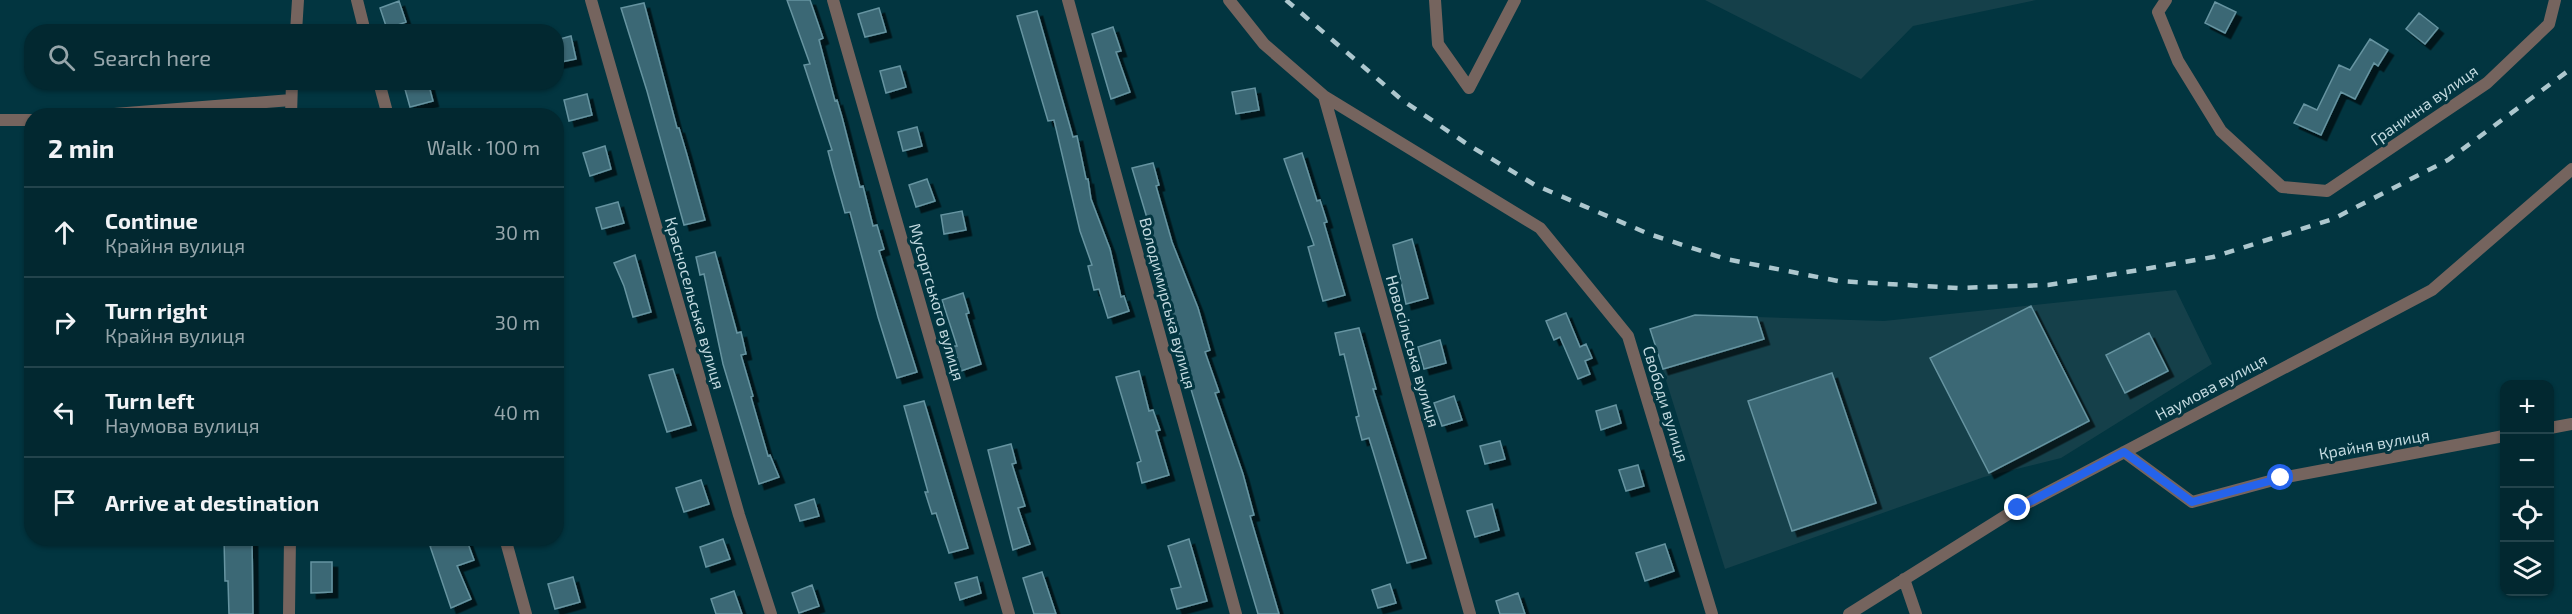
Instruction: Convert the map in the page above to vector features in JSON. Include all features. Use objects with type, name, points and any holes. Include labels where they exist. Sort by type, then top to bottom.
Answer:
[{"type":"street","points":[[296,24],[298,0]]},
{"type":"street","points":[[357,0],[363,24]]},
{"type":"street","name":"Красносельська вулиця","points":[[591,0],[739,515],[771,614]]},
{"type":"street","name":"Мусоргського вулиця","points":[[833,0],[1009,614]]},
{"type":"street","name":"Володимирська вулиця","points":[[1068,0],[1236,614]]},
{"type":"street","name":"Свободи вулиця","points":[[1229,0],[1264,45],[1324,96],[1540,228],[1628,336],[1712,614]]},
{"type":"street","points":[[1435,0],[1438,44],[1469,88],[1515,0]]},
{"type":"street","name":"Гранична вулиця","points":[[2166,0],[2158,12],[2174,51],[2221,131],[2282,188],[2327,191],[2487,83],[2549,24],[2555,0]]},
{"type":"street","points":[[291,108],[292,90]]},
{"type":"street","points":[[381,90],[386,108]]},
{"type":"street","name":"Новосільська вулиця","points":[[1324,96],[1470,614]]},
{"type":"street","points":[[190,108],[291,100]]},
{"type":"street","points":[[0,120],[24,120]]},
{"type":"street","name":"Наумова вулиця","points":[[1849,614],[2018,508],[2432,290],[2572,169]]},
{"type":"street","points":[[2554,427],[2572,424]]},
{"type":"street","name":"Крайня вулиця","points":[[2124,452],[2192,502],[2281,478],[2500,437]]},
{"type":"street","points":[[290,546],[290,614]]},
{"type":"street","points":[[507,546],[526,614]]},
{"type":"street","points":[[1904,579],[1916,614]]},
{"type":"shaded area","points":[[1705,0],[2036,0],[1913,26],[1861,79]]},
{"type":"shaded area","points":[[2176,290],[2212,364],[2061,458],[1984,477],[1725,569],[1650,329],[1695,315],[1884,321]]},
{"type":"building","points":[[787,0],[810,0],[823,38],[819,40],[835,101],[837,100],[873,226],[877,225],[884,249],[879,251],[917,372],[897,378],[850,212],[845,213],[833,170],[828,151],[832,150],[804,65],[810,64]]},
{"type":"building","points":[[399,1],[406,22],[385,24],[380,8]]},
{"type":"building","points":[[2215,2],[2236,12],[2225,33],[2205,23]]},
{"type":"building","points":[[644,3],[677,128],[679,128],[705,220],[684,225],[647,91],[621,8]]},
{"type":"building","points":[[879,8],[886,32],[865,37],[858,14]]},
{"type":"building","points":[[1037,11],[1073,137],[1077,136],[1091,199],[1110,249],[1121,297],[1124,296],[1129,311],[1108,318],[1099,289],[1094,290],[1088,266],[1092,265],[1080,231],[1054,120],[1048,121],[1017,16]]},
{"type":"building","points":[[2419,13],[2438,28],[2425,44],[2406,29]]},
{"type":"building","points":[[1113,27],[1121,51],[1116,52],[1130,92],[1111,99],[1092,34]]},
{"type":"building","points":[[571,36],[576,59],[564,61],[564,38]]},
{"type":"building","points":[[2370,39],[2388,50],[2378,66],[2374,63],[2355,99],[2341,92],[2321,135],[2294,123],[2304,104],[2317,110],[2339,65],[2350,70]]},
{"type":"building","points":[[900,66],[906,87],[886,93],[880,71]]},
{"type":"building","points":[[1255,88],[1259,110],[1236,114],[1232,92]]},
{"type":"building","points":[[405,90],[430,90],[433,101],[410,107]]},
{"type":"building","points":[[587,94],[592,115],[569,121],[564,100]]},
{"type":"building","points":[[917,127],[922,146],[903,151],[898,132]]},
{"type":"building","points":[[605,146],[611,169],[590,176],[583,153]]},
{"type":"building","points":[[1302,153],[1317,201],[1320,200],[1327,222],[1324,223],[1345,295],[1323,301],[1308,247],[1314,245],[1284,159]]},
{"type":"building","points":[[1153,163],[1159,185],[1156,186],[1172,242],[1198,308],[1210,350],[1205,352],[1219,392],[1215,393],[1243,474],[1254,515],[1250,516],[1279,614],[1258,614],[1188,379],[1191,379],[1178,336],[1180,336],[1165,297],[1168,296],[1152,249],[1156,248],[1132,168]]},
{"type":"building","points":[[927,179],[935,201],[916,207],[909,185]]},
{"type":"building","points":[[618,202],[624,223],[602,229],[596,208]]},
{"type":"building","points":[[962,211],[966,230],[944,234],[941,215]]},
{"type":"building","points":[[1412,239],[1428,298],[1406,304],[1393,245]]},
{"type":"building","points":[[715,252],[737,333],[741,332],[746,354],[741,355],[753,396],[751,397],[768,456],[770,455],[779,477],[759,484],[723,364],[704,274],[700,275],[696,257]]},
{"type":"building","points":[[635,255],[651,312],[633,317],[614,263]]},
{"type":"building","points":[[963,293],[969,313],[966,314],[981,364],[961,371],[953,346],[957,346],[942,300]]},
{"type":"building","points":[[2031,306],[2089,421],[1989,473],[1930,358]]},
{"type":"building","points":[[1566,313],[1580,347],[1586,344],[1592,358],[1585,361],[1590,374],[1578,379],[1560,337],[1554,340],[1546,321]]},
{"type":"building","points":[[1695,315],[1757,317],[1764,339],[1663,369],[1650,329]]},
{"type":"building","points":[[1359,328],[1376,389],[1373,389],[1426,558],[1407,563],[1369,438],[1362,440],[1356,417],[1359,416],[1344,354],[1340,355],[1335,333]]},
{"type":"building","points":[[2149,333],[2168,371],[2125,393],[2106,355]]},
{"type":"building","points":[[1440,340],[1446,363],[1424,369],[1418,347]]},
{"type":"building","points":[[673,369],[691,425],[667,432],[649,375]]},
{"type":"building","points":[[1139,371],[1149,411],[1153,410],[1160,430],[1156,431],[1169,475],[1142,483],[1137,463],[1141,461],[1116,377]]},
{"type":"building","points":[[1832,373],[1876,503],[1792,531],[1748,401]]},
{"type":"building","points":[[1454,396],[1462,420],[1442,426],[1434,403]]},
{"type":"building","points":[[924,401],[968,548],[949,553],[936,513],[932,514],[925,492],[928,492],[904,406]]},
{"type":"building","points":[[1616,405],[1621,423],[1601,430],[1596,411]]},
{"type":"building","points":[[1500,441],[1505,459],[1485,464],[1480,446]]},
{"type":"building","points":[[1011,444],[1016,463],[1012,464],[1025,506],[1018,508],[1030,544],[1013,550],[988,450]]},
{"type":"building","points":[[1638,465],[1644,486],[1626,491],[1619,470]]},
{"type":"building","points":[[701,480],[709,504],[684,512],[676,488]]},
{"type":"building","points":[[814,499],[819,516],[800,521],[795,505]]},
{"type":"building","points":[[1492,504],[1499,530],[1475,537],[1467,511]]},
{"type":"building","points":[[723,539],[730,559],[706,567],[700,547]]},
{"type":"building","points":[[1189,539],[1207,601],[1177,609],[1171,589],[1181,587],[1168,546]]},
{"type":"building","points":[[1665,544],[1674,571],[1645,581],[1636,553]]},
{"type":"building","points":[[224,546],[252,546],[253,614],[229,614],[228,581],[225,581]]},
{"type":"building","points":[[430,546],[469,546],[474,560],[457,566],[471,599],[451,608]]},
{"type":"building","points":[[311,562],[332,562],[332,592],[311,593]]},
{"type":"building","points":[[1042,572],[1056,614],[1034,614],[1023,578]]},
{"type":"building","points":[[573,577],[580,602],[555,609],[548,584]]},
{"type":"building","points":[[977,577],[981,593],[960,600],[955,583]]},
{"type":"building","points":[[1390,584],[1396,603],[1378,608],[1372,590]]},
{"type":"building","points":[[812,585],[819,606],[799,613],[792,593]]},
{"type":"building","points":[[734,591],[742,614],[716,614],[711,599]]},
{"type":"building","points":[[1518,593],[1525,614],[1500,614],[1496,601]]},
{"type":"railway","points":[[1286,0],[1402,100],[1467,144],[1535,185],[1649,234],[1726,259],[1838,281],[1958,288],[2048,285],[2213,257],[2333,219],[2448,160],[2572,68]]},
{"type":"route","points":[[2018,508],[2124,452],[2192,502],[2281,478]]}]
